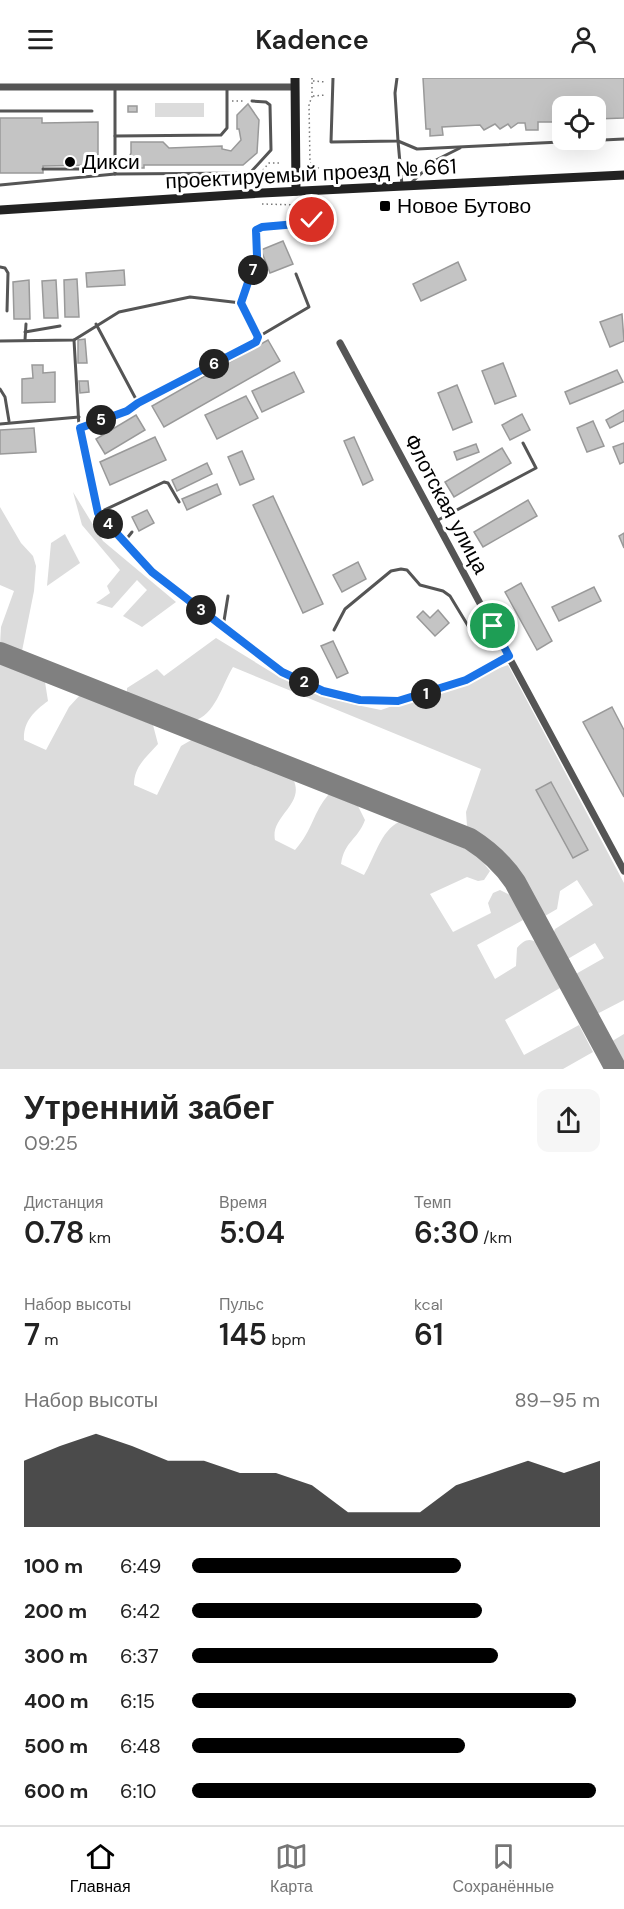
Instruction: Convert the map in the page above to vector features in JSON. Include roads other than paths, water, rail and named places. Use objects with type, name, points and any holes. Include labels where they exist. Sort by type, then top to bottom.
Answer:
[{"type":"main road","points":[[295,83],[296,191]]},
{"type":"main road","name":"проектируемый проезд № 661","points":[[0,210],[313,190],[624,175]]},
{"type":"street","points":[[0,87],[227,87],[295,83]]},
{"type":"street","name":"Флотская улица","points":[[340,343],[624,872]]},
{"type":"lane","points":[[333,78],[330,86],[332,142],[398,141],[417,149],[624,139]]},
{"type":"lane","points":[[397,78],[395,93],[398,141],[404,186]]},
{"type":"lane","points":[[115,87],[115,174]]},
{"type":"lane","points":[[115,136],[220,135],[226,128],[227,87]]},
{"type":"lane","points":[[0,185],[115,174],[250,173],[269,154],[272,146],[270,105],[266,102],[252,101]]},
{"type":"lane","points":[[0,111],[92,111]]},
{"type":"lane","points":[[404,186],[436,160],[461,147]]},
{"type":"lane","points":[[43,170],[115,169]]},
{"type":"lane","points":[[258,337],[241,303],[257,256],[256,230],[262,227],[308,223],[313,214],[313,190]]},
{"type":"lane","points":[[0,267],[5,268],[8,273],[7,311]]},
{"type":"lane","points":[[80,428],[127,411],[138,403],[256,342],[258,337],[309,307],[297,274]]},
{"type":"lane","points":[[0,341],[74,340],[96,324],[132,307],[190,297],[241,303]]},
{"type":"lane","points":[[25,341],[26,324]]},
{"type":"lane","points":[[96,324],[138,403]]},
{"type":"lane","points":[[25,332],[60,326]]},
{"type":"lane","points":[[74,340],[80,428],[98,513],[152,572],[282,672],[323,691],[360,700],[398,701],[466,680],[509,656]]},
{"type":"lane","points":[[0,389],[5,397],[9,422]]},
{"type":"lane","points":[[0,424],[79,417]]},
{"type":"lane","points":[[436,521],[536,468],[523,443]]},
{"type":"lane","points":[[98,513],[164,482],[168,483],[178,502]]},
{"type":"lane","points":[[124,542],[132,532]]},
{"type":"lane","points":[[333,630],[345,609],[391,571],[401,569],[407,570],[420,585],[443,591],[450,596],[473,634],[478,635],[493,626]]},
{"type":"lane","points":[[223,628],[228,596]]},
{"type":"place","name":"Дикси","points":[[70,162]]},
{"type":"place","name":"Новое Бутово","points":[[385,206]]}]
